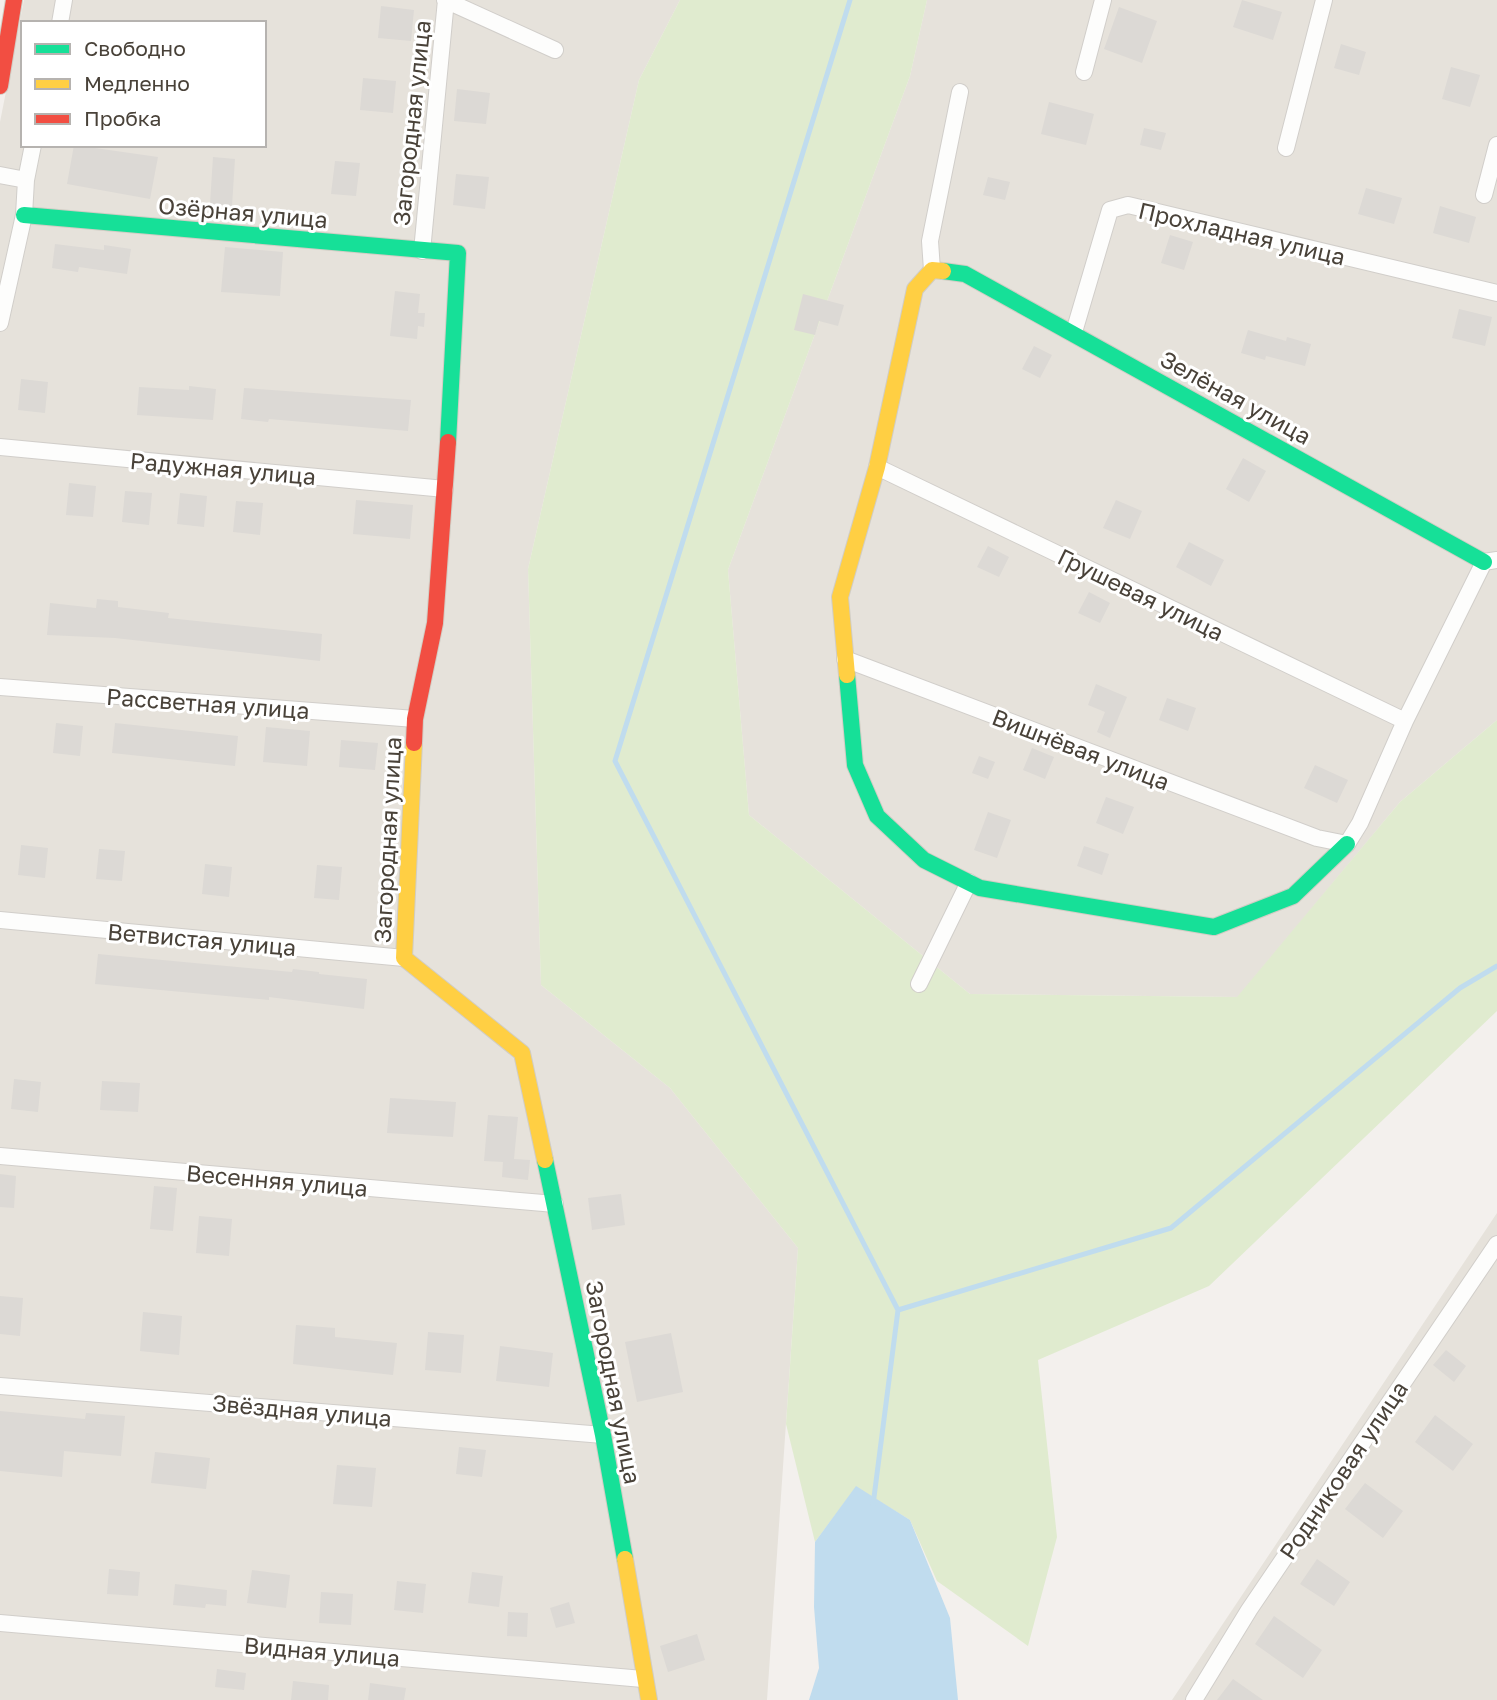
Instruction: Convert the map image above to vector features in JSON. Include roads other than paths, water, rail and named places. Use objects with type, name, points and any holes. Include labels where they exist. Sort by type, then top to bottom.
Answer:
[{"type":"street","points":[[0,86],[14,0]]},
{"type":"street","points":[[60,21],[64,0]]},
{"type":"street","points":[[446,0],[555,50]]},
{"type":"street","name":"Загородная улица","points":[[422,251],[446,0]]},
{"type":"street","points":[[1084,72],[1104,0]]},
{"type":"street","points":[[1286,148],[1324,0]]},
{"type":"street","points":[[960,92],[930,241],[932,270],[915,289],[877,467],[840,597],[855,765],[877,816],[924,860],[994,891],[1214,927],[1293,896],[1347,844],[1360,823],[1405,721],[1490,561]]},
{"type":"street","points":[[1484,195],[1497,145]]},
{"type":"street","points":[[0,323],[24,215],[26,180],[33,147]]},
{"type":"street","points":[[0,174],[26,180]]},
{"type":"street","name":"Прохладная улица","points":[[1074,332],[1110,210],[1128,205],[1497,293]]},
{"type":"street","name":"Озёрная улица","points":[[24,215],[458,253]]},
{"type":"street","name":"Загородная улица","points":[[458,253],[435,623],[415,719],[404,958],[522,1053],[603,1435],[643,1679],[649,1700]]},
{"type":"street","name":"Зелёная улица","points":[[932,270],[965,274],[1490,561]]},
{"type":"street","name":"Радужная улица","points":[[0,447],[445,489]]},
{"type":"street","name":"Грушевая улица","points":[[877,467],[1405,721]]},
{"type":"street","name":"Вишнёвая улица","points":[[845,659],[1317,838],[1347,844]]},
{"type":"street","name":"Рассветная улица","points":[[0,687],[415,719]]},
{"type":"street","points":[[919,985],[969,882]]},
{"type":"street","name":"Ветвистая улица","points":[[0,920],[404,958]]},
{"type":"street","name":"Весенняя улица","points":[[0,1156],[555,1204]]},
{"type":"street","name":"Родниковая улица","points":[[1194,1700],[1249,1610],[1497,1244]]},
{"type":"street","name":"Звёздная улица","points":[[0,1386],[603,1435]]},
{"type":"street","name":"Видная улица","points":[[0,1623],[643,1679]]},
{"type":"water","points":[[856,1486],[910,1520],[950,1618],[958,1700],[809,1700],[819,1668],[814,1607],[815,1542]]},
{"type":"waterway","points":[[850,0],[615,761],[898,1310],[873,1505]]},
{"type":"waterway","points":[[898,1310],[1171,1228],[1460,988],[1497,966]]}]
